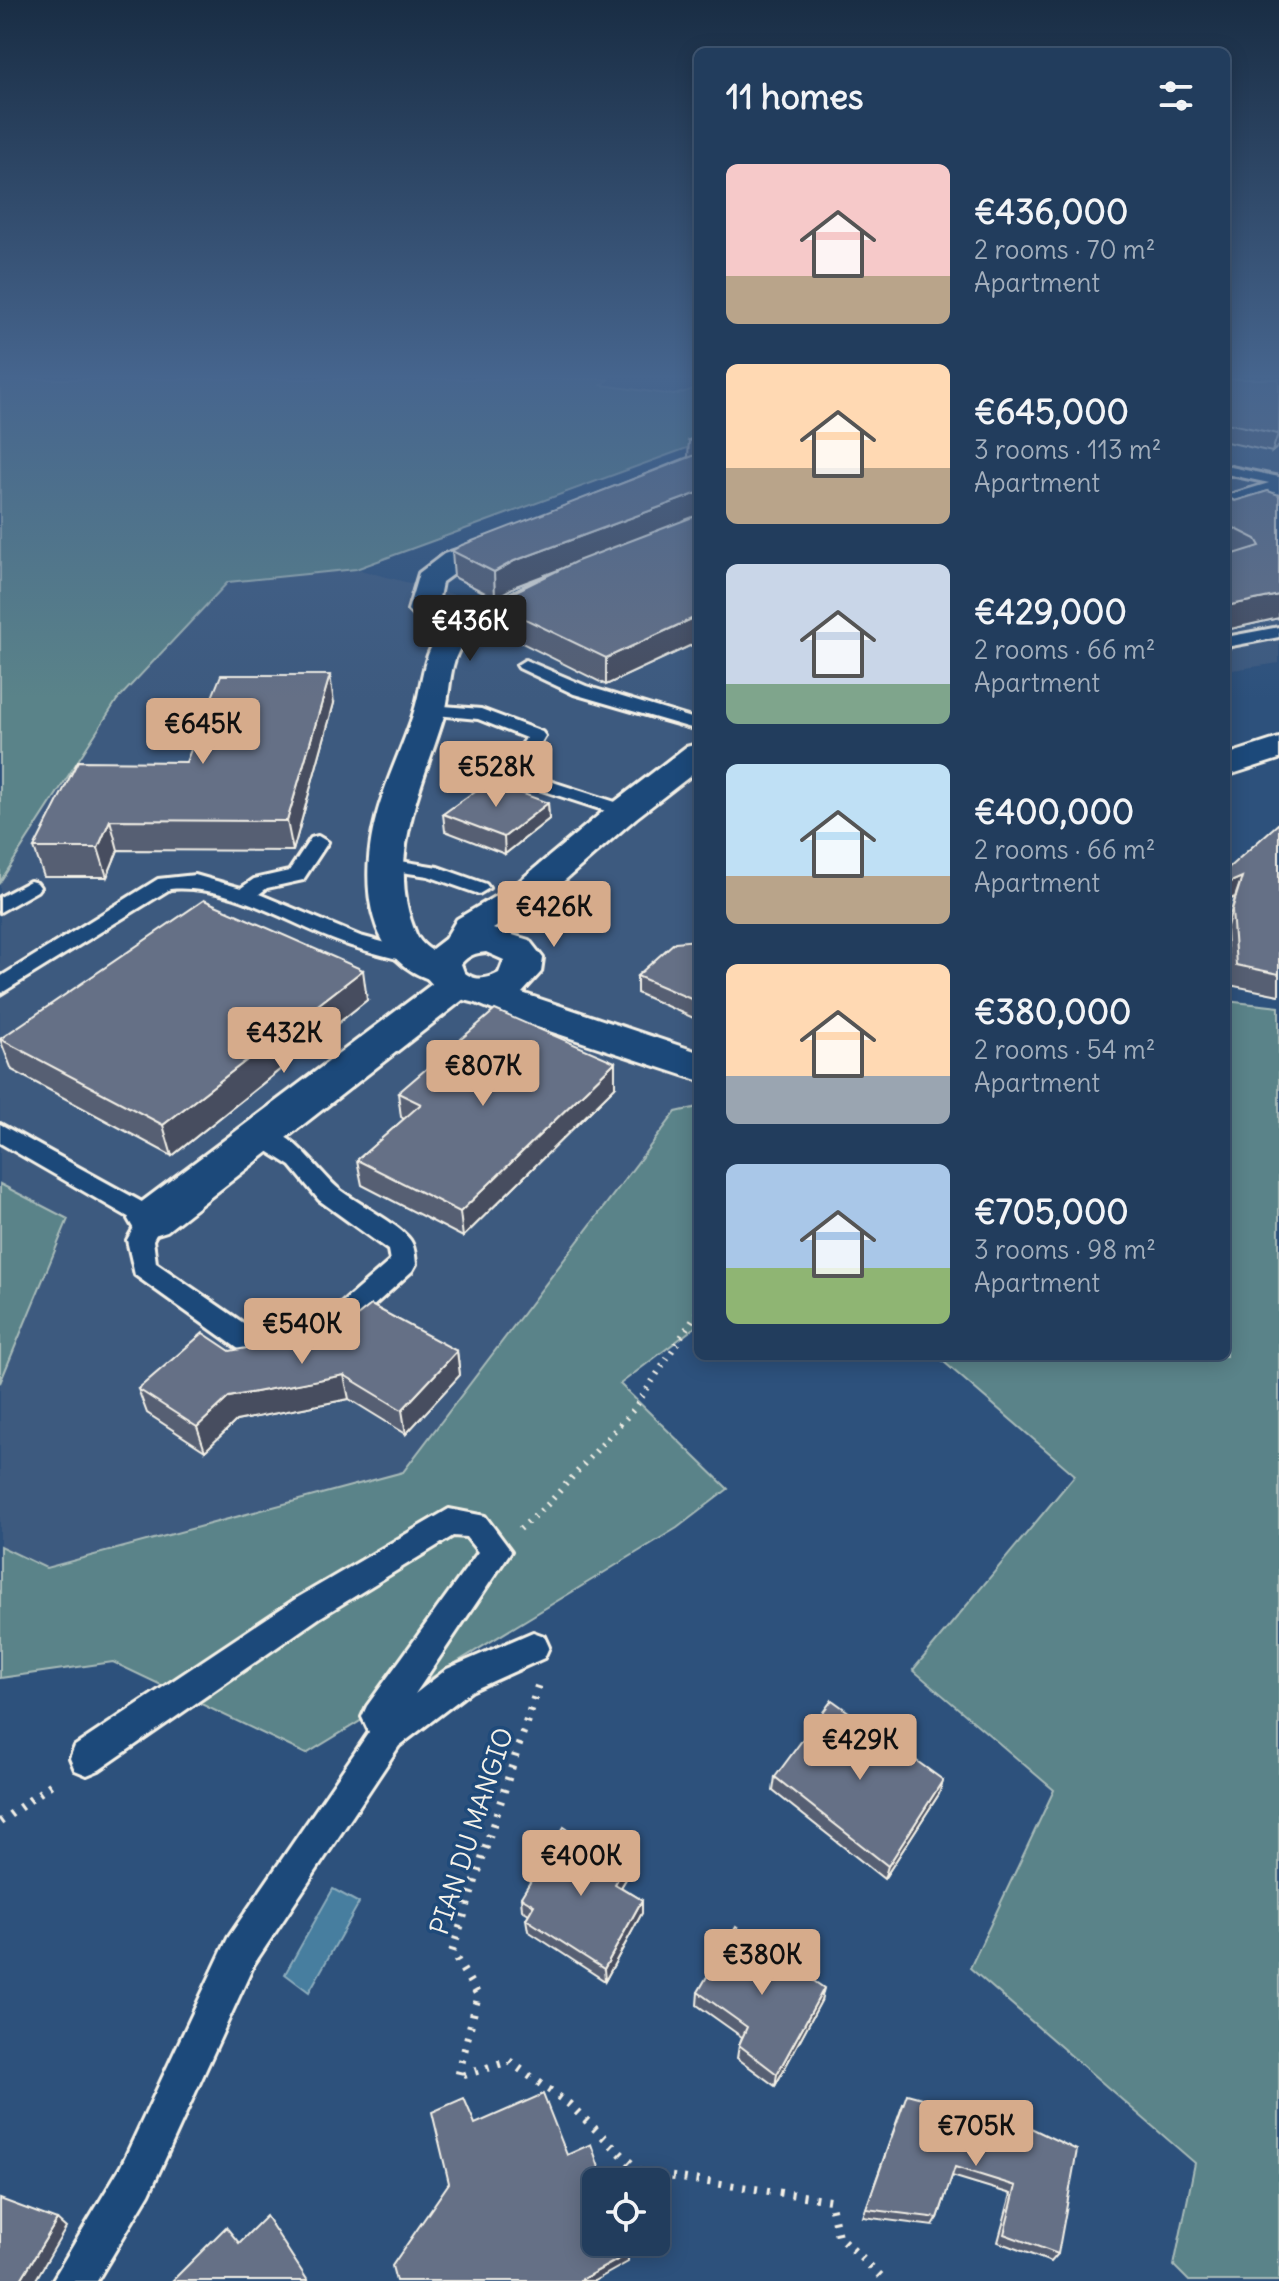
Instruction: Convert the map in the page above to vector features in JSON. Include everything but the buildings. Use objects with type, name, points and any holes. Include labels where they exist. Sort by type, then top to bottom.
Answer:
[{"type":"street","points":[[1230,503],[1274,492]]},
{"type":"street","points":[[452,638],[422,610],[429,579],[454,560],[528,532]]},
{"type":"street","points":[[570,578],[527,595],[452,638],[439,667],[431,710],[392,819],[388,865],[389,900],[395,925],[407,950],[451,970],[515,1008],[651,1054],[694,1065]]},
{"type":"street","points":[[1230,765],[1279,748]]},
{"type":"street","points":[[451,970],[470,927],[529,892],[624,811],[694,757]]},
{"type":"street","points":[[451,970],[507,986],[520,959],[529,892]]},
{"type":"street","points":[[151,1219],[261,1136],[482,940],[520,959],[587,1030]]},
{"type":"lane","points":[[1230,641],[1279,632]]},
{"type":"lane","points":[[525,665],[580,690],[694,724]]},
{"type":"lane","points":[[431,710],[481,714],[536,736],[521,761],[526,779],[624,811]]},
{"type":"lane","points":[[244,895],[261,883],[296,876],[318,842]]},
{"type":"lane","points":[[388,865],[431,871],[479,888]]},
{"type":"lane","points":[[0,987],[165,883],[195,881],[244,895],[353,940],[451,970]]},
{"type":"lane","points":[[0,906],[30,887]]},
{"type":"lane","points":[[353,940],[395,925]]},
{"type":"lane","points":[[0,1132],[151,1219],[140,1240],[144,1268],[250,1342],[318,1339],[403,1264],[400,1245],[328,1194],[300,1160],[261,1136]]},
{"type":"lane","points":[[87,1758],[308,1608],[449,1522],[474,1525],[496,1551],[379,1717],[387,1735]]},
{"type":"lane","points":[[73,2281],[135,2180],[241,1951],[387,1735],[459,1680],[533,1647]]},
{"type":"path","points":[[496,1551],[547,1505],[634,1409],[694,1317]]},
{"type":"path","name":"PIAN DU MANGIO","points":[[533,1647],[543,1672],[452,1952],[478,1995],[458,2077],[509,2061],[569,2104],[640,2172],[830,2200],[838,2236],[886,2281]]},
{"type":"path","points":[[0,1822],[87,1758]]},
{"type":"shaded area","points":[[1230,485],[1279,485],[1279,663],[1230,670]]},
{"type":"shaded area","points":[[694,534],[694,1108],[676,1112],[403,1472],[45,1568],[0,1546],[0,1383],[67,1219],[0,1184],[0,882],[117,700],[228,582],[356,569],[508,609]]},
{"type":"shaded area","points":[[333,1889],[359,1903],[309,1992],[285,1974]]},
{"type":"green space","points":[[0,485],[585,485],[356,569],[228,582],[117,700],[0,882]]},
{"type":"green space","points":[[1230,1001],[1279,1007],[1279,2281],[1189,2281],[1174,2266],[1195,2163],[970,1968],[1054,1790],[913,1670],[1075,1475],[942,1360],[1230,1360]]},
{"type":"green space","points":[[694,1108],[694,1328],[620,1384],[728,1489],[677,1528],[306,1754],[113,1662],[0,1678],[0,1546],[46,1568],[403,1472],[676,1112]]},
{"type":"green space","points":[[0,1184],[68,1219],[0,1383]]}]
